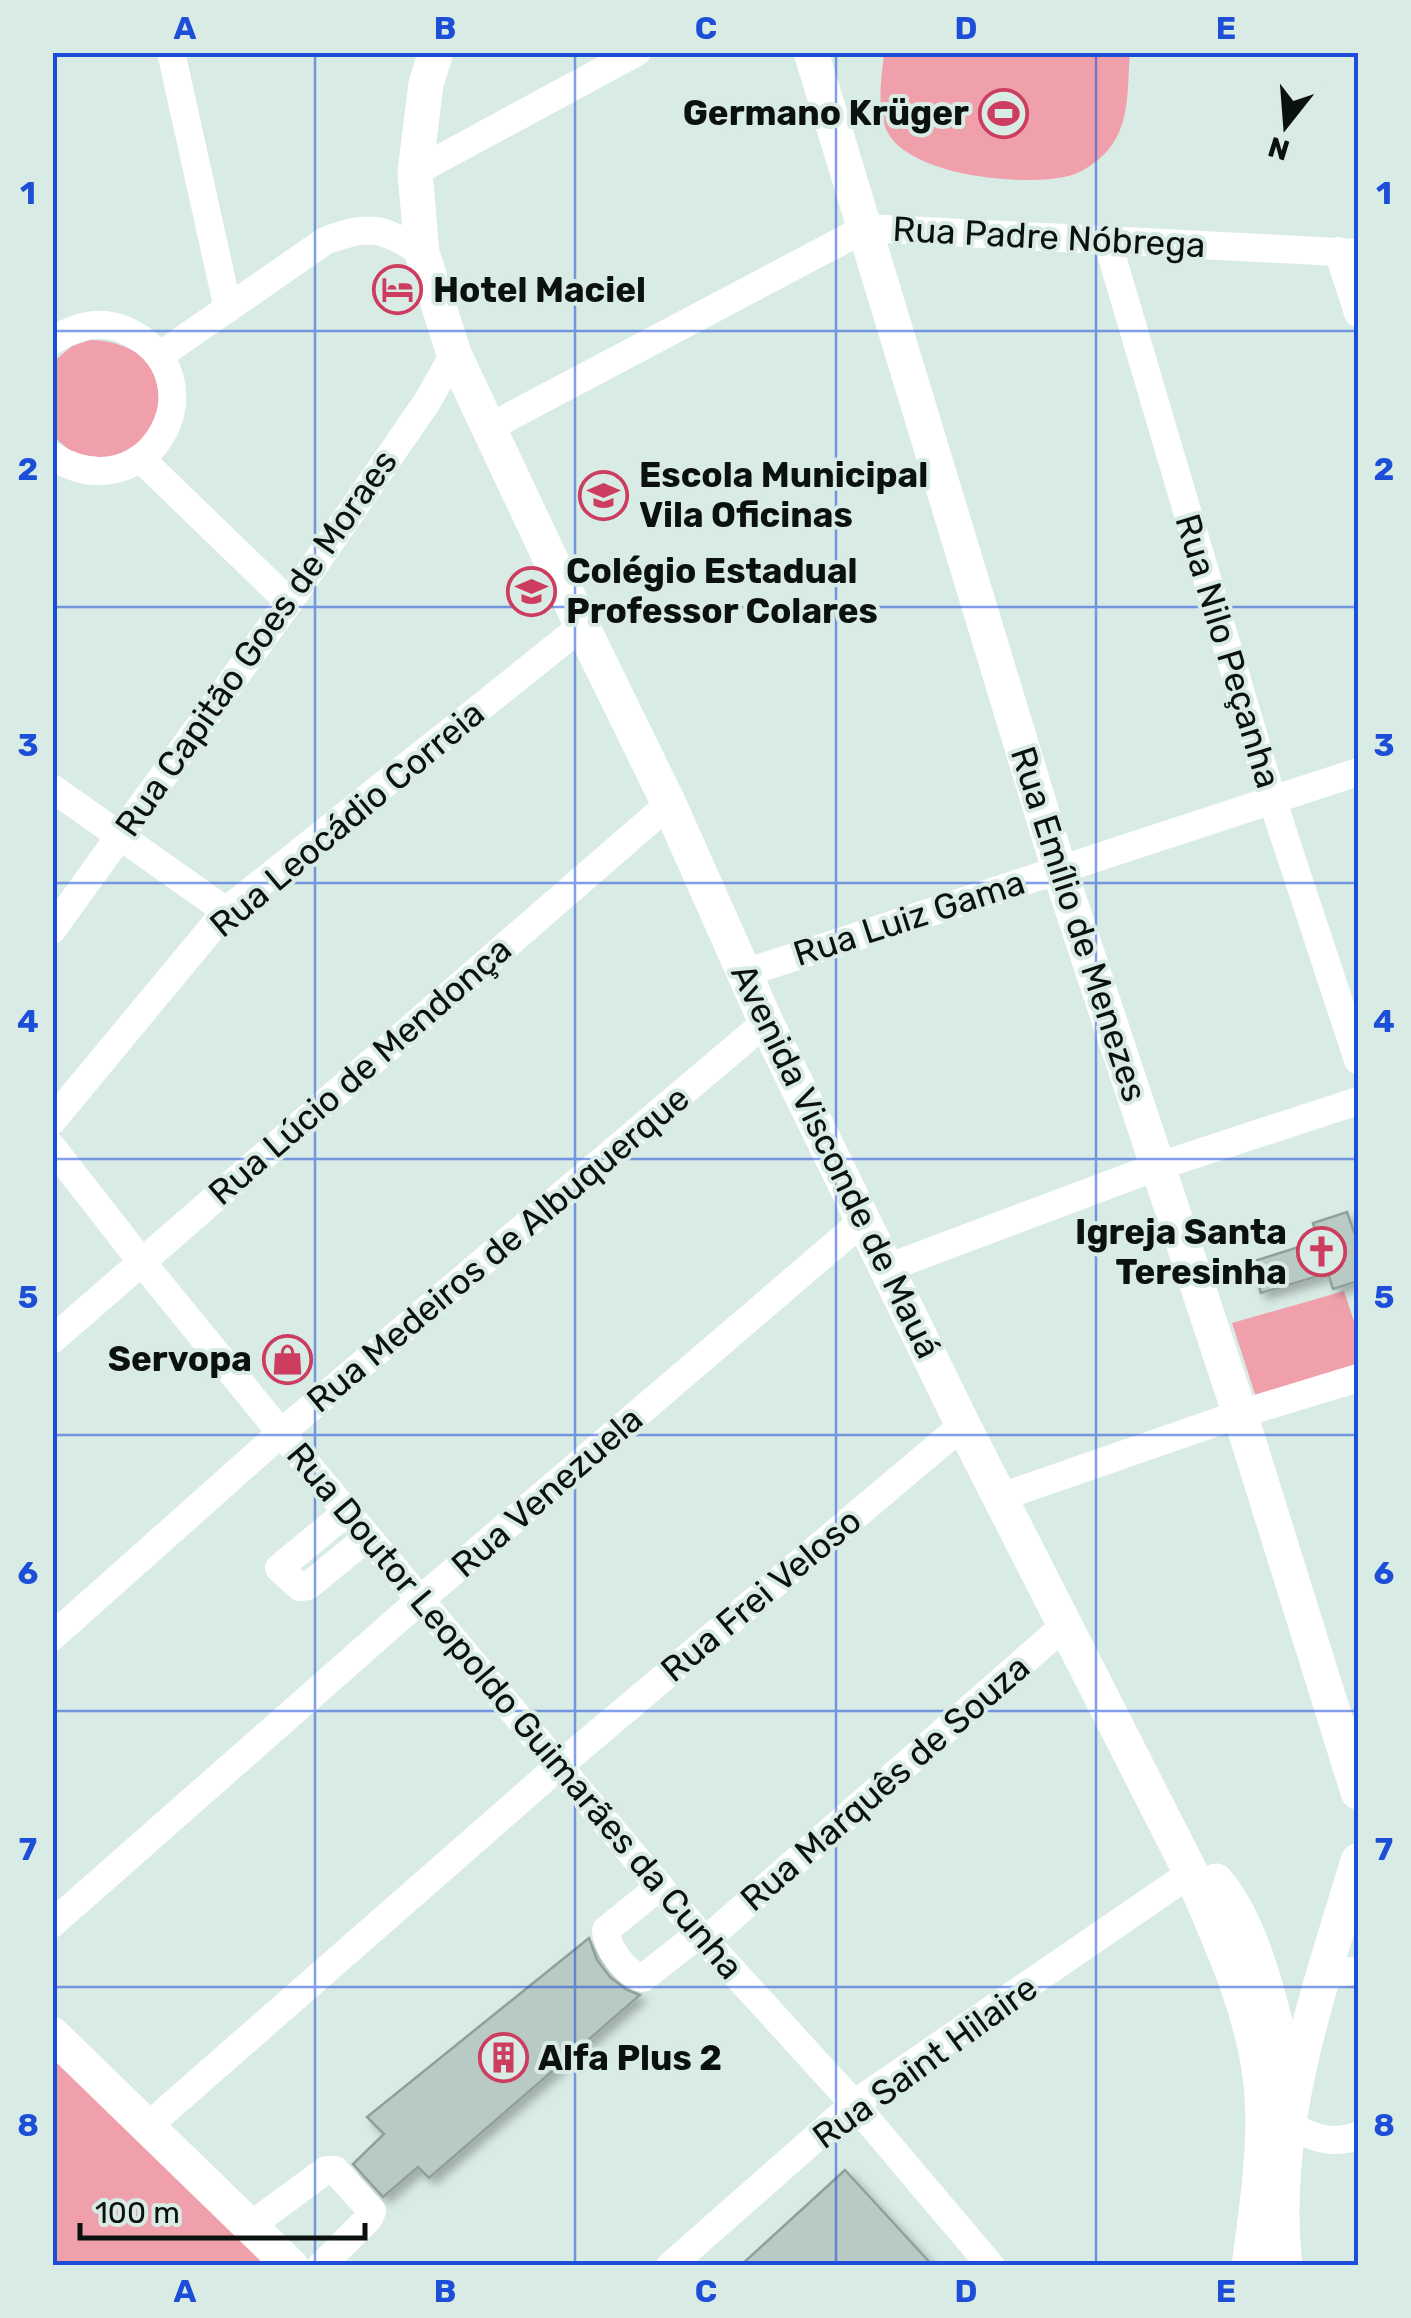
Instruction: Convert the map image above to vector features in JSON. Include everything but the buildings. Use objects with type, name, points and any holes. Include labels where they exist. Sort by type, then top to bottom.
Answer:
[{"type":"main road","name":"Avenida Visconde de Mauá","points":[[436,52],[426,84],[415,172],[422,253],[454,354],[670,804],[766,1022],[963,1424],[1191,1873],[1248,2018],[1261,2084],[1260,2188],[1249,2266]]},
{"type":"main road","name":"Rua Emílio de Menezes","points":[[812,52],[1059,869],[1240,1414],[1358,1792]]},
{"type":"main road","points":[[1286,2266],[1282,2232],[1291,2109],[1358,1860]]},
{"type":"main road","points":[[1191,1873],[1214,1880],[1225,1892],[1262,1971],[1291,2109]]},
{"type":"main road","points":[[52,2034],[291,2266]]},
{"type":"main road","points":[[1231,2266],[1247,2214],[1260,2188]]},
{"type":"street","points":[[172,52],[228,309]]},
{"type":"street","points":[[415,172],[637,52]]},
{"type":"street","name":"Rua Padre Nóbrega","points":[[488,428],[866,228],[1348,252]]},
{"type":"street","points":[[159,356],[326,241],[354,230],[378,229],[422,253]]},
{"type":"street","name":"Rua Nilo Peçanha","points":[[1106,240],[1273,802],[1358,1060]]},
{"type":"street","points":[[1348,252],[1358,313]]},
{"type":"street","points":[[52,341],[68,331],[93,325],[118,327],[142,338],[159,356],[170,377],[173,400],[169,423],[158,443],[141,459],[119,470],[94,472],[52,456]]},
{"type":"street","name":"Rua Capitão Goes de Moraes","points":[[52,930],[288,602],[427,402],[454,354]]},
{"type":"street","points":[[141,459],[288,602]]},
{"type":"street","name":"Rua Leocádio Correia","points":[[52,1122],[226,911],[582,626]]},
{"type":"street","name":"Rua Luiz Gama","points":[[745,972],[1358,772]]},
{"type":"street","points":[[52,788],[226,911]]},
{"type":"street","name":"Rua Lúcio de Mendonça","points":[[52,1340],[670,804]]},
{"type":"street","name":"Rua Medeiros de Albuquerque","points":[[52,1637],[281,1433],[766,1022]]},
{"type":"street","points":[[886,1268],[1156,1167],[1358,1102]]},
{"type":"street","name":"Rua Doutor Leopoldo Guimarães da Cunha","points":[[52,1146],[281,1433],[702,1938],[854,2104],[991,2266]]},
{"type":"street","name":"Rua Venezuela","points":[[52,1924],[420,1600],[864,1220]]},
{"type":"street","points":[[1001,1497],[1240,1414],[1358,1378]]},
{"type":"street","name":"Rua Frei Veloso","points":[[148,2126],[560,1765],[963,1424]]},
{"type":"street","points":[[346,1512],[279,1568],[300,1587],[308,1586],[368,1537]]},
{"type":"street","name":"Rua Marquês de Souza","points":[[660,1886],[606,1930],[607,1942],[632,1975],[643,1978],[702,1938],[1064,1626]]},
{"type":"street","name":"Rua Saint Hilaire","points":[[670,2266],[854,2104],[1191,1873]]},
{"type":"street","points":[[1324,1976],[1358,1970]]},
{"type":"street","points":[[1291,2109],[1316,2140],[1358,2136]]},
{"type":"street","points":[[250,2226],[326,2170],[336,2170],[372,2211],[370,2218],[321,2266]]},
{"type":"shaded area","name":"Germano Krüger","points":[[884,53],[1130,53],[1127,103],[1121,127],[1100,158],[1064,177],[994,178],[940,167],[916,158],[898,145],[886,129],[880,101]]},
{"type":"shaded area","points":[[90,340],[116,344],[139,355],[156,373],[160,386],[160,405],[147,438],[112,459],[74,454],[53,436],[52,363],[72,346]]},
{"type":"shaded area","points":[[1344,1291],[1358,1334],[1358,1365],[1256,1397],[1232,1323]]},
{"type":"shaded area","points":[[52,2040],[280,2265],[53,2265]]},
{"type":"place","name":"Germano Krüger","points":[[1004,113]]},
{"type":"place","name":"Hotel Maciel","points":[[398,290]]},
{"type":"place","name":"Escola Municipal Vila Oficinas","points":[[604,495]]},
{"type":"place","name":"Colégio Estadual Professor Colares","points":[[531,591]]},
{"type":"place","name":"Igreja Santa Teresinha","points":[[1322,1252]]},
{"type":"place","name":"Servopa","points":[[287,1359]]},
{"type":"place","name":"Alfa Plus 2","points":[[503,2058]]}]
